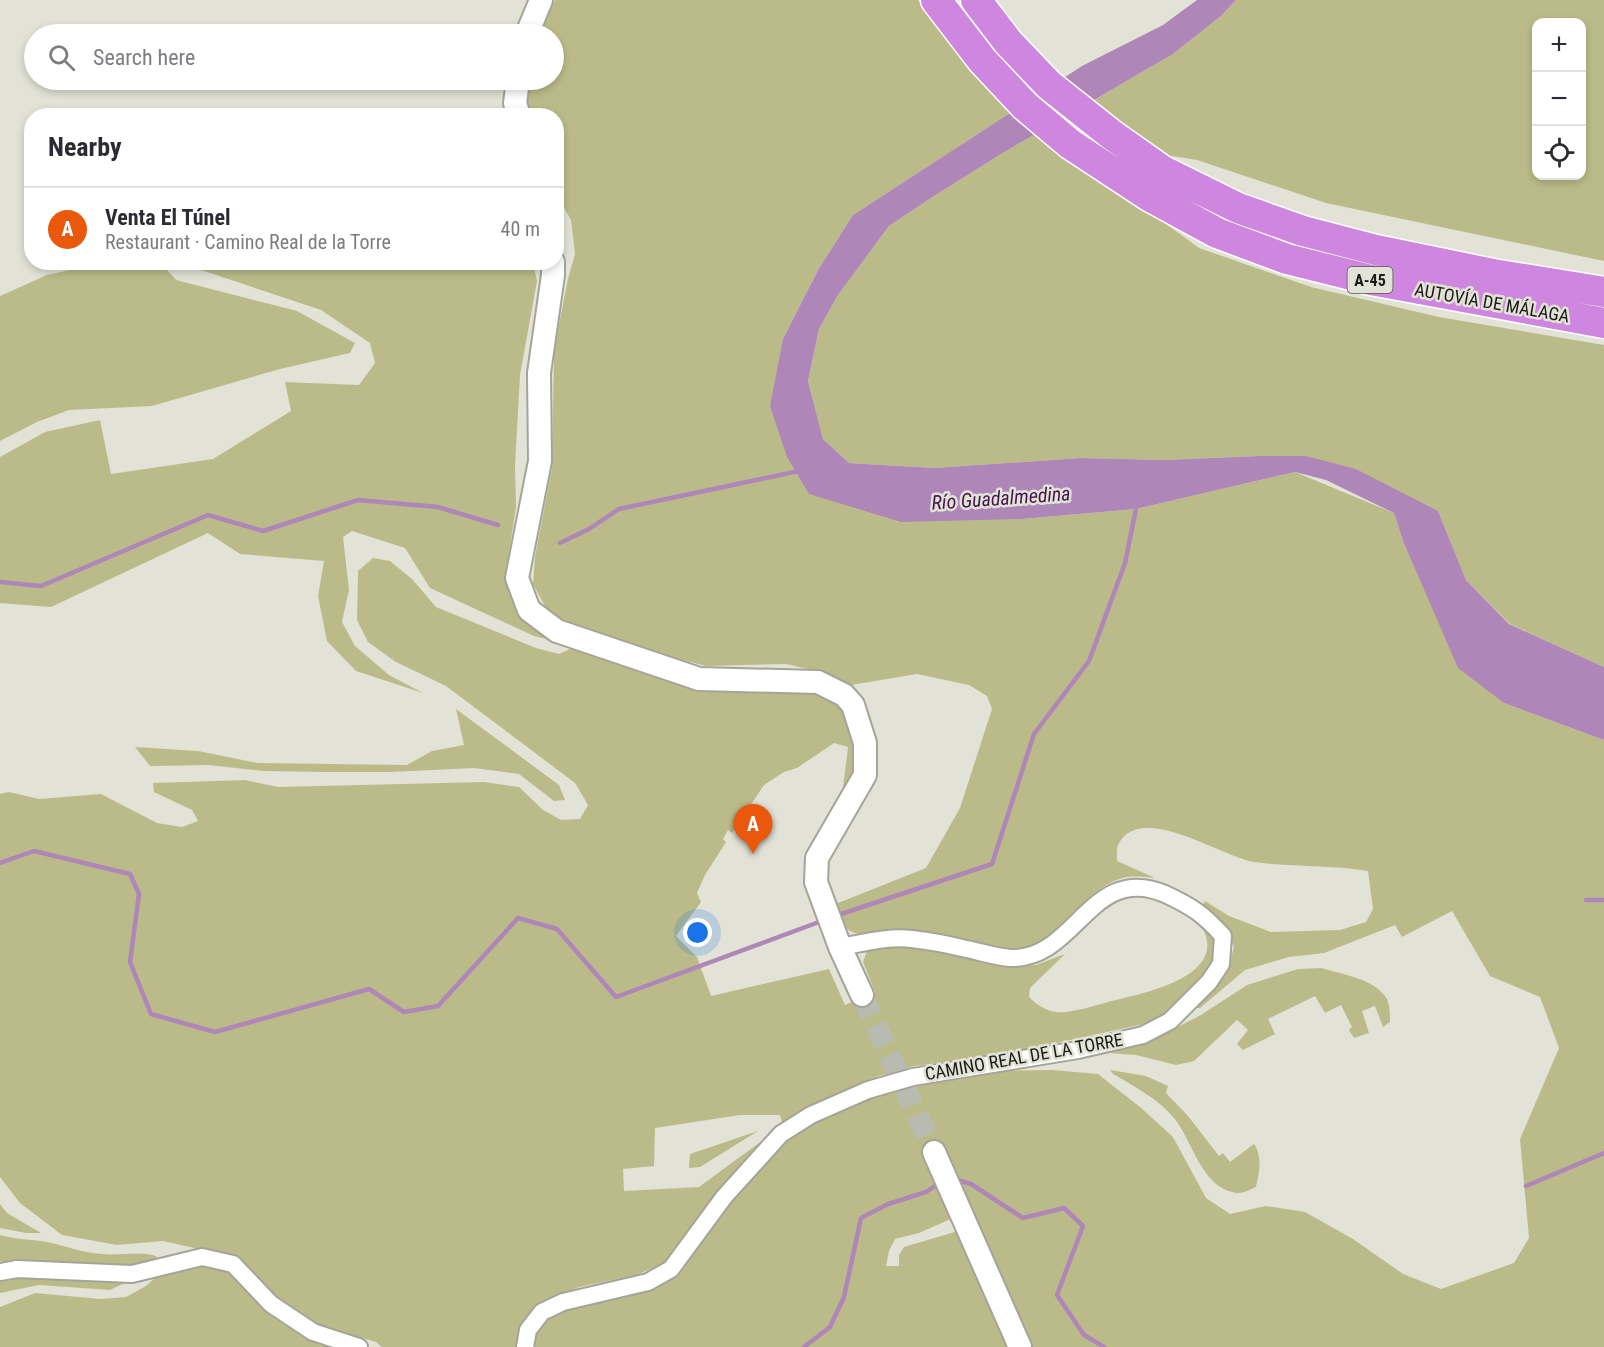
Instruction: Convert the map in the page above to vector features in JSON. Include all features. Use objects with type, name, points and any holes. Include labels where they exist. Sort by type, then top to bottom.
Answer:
[{"type":"highway","name":"AUTOVÍA DE MÁLAGA","points":[[976,0],[1008,42],[1049,85],[1112,135],[1156,183],[1217,233],[1287,259],[1371,280],[1604,323]]},
{"type":"highway","name":"AUTOVÍA DE MÁLAGA","points":[[943,9],[982,60],[1024,106],[1070,144],[1156,183],[1304,231],[1376,250],[1493,274],[1604,292]]},
{"type":"street","points":[[531,24],[541,0]]},
{"type":"street","points":[[517,90],[517,108]]},
{"type":"street","points":[[553,270],[538,373],[540,461],[517,578],[529,610],[556,631],[699,679],[818,682],[844,695],[853,705],[865,743],[865,775],[817,858],[816,882],[840,947],[862,994]]},
{"type":"street","name":"CAMINO REAL DE LA TORRE","points":[[525,1347],[528,1330],[542,1312],[563,1302],[648,1282],[671,1269],[731,1189],[781,1134],[811,1115],[868,1090],[914,1077],[1078,1050],[1143,1035],[1170,1022],[1209,982],[1221,964],[1223,936],[1203,914],[1188,905],[1157,891],[1136,886],[1118,890],[1103,898],[1049,946],[1032,955],[1012,958],[910,939],[881,940],[840,947]]},
{"type":"street","points":[[934,1152],[1020,1347]]},
{"type":"street","points":[[0,1272],[17,1269],[132,1274],[202,1257],[232,1264],[271,1304],[313,1332],[360,1347]]},
{"type":"green space","points":[[555,0],[918,0],[975,75],[1010,113],[853,215],[818,270],[783,339],[787,457],[1022,519],[1136,509],[1295,472],[1394,513],[1403,541],[1504,703],[1604,740],[1604,1347],[1032,1347],[940,1144],[921,1148],[953,1218],[919,1233],[895,1239],[889,1251],[886,1266],[899,1266],[899,1255],[904,1247],[958,1231],[1011,1347],[533,1347],[533,1339],[545,1320],[563,1308],[587,1300],[667,1282],[681,1272],[720,1215],[748,1180],[779,1148],[811,1121],[889,1089],[985,1071],[1052,1070],[1098,1074],[1173,1137],[1206,1198],[1230,1214],[1266,1206],[1305,1212],[1353,1239],[1403,1274],[1441,1289],[1514,1263],[1529,1238],[1520,1139],[1559,1048],[1540,997],[1490,976],[1452,911],[1402,937],[1395,925],[1324,953],[1289,957],[1245,970],[1200,1008],[1194,1008],[1228,969],[1234,947],[1224,923],[1202,908],[1205,901],[1229,916],[1271,932],[1340,930],[1366,922],[1373,909],[1368,871],[1254,862],[1183,835],[1163,830],[1145,828],[1130,832],[1117,847],[1117,861],[1155,878],[1127,877],[1113,881],[1090,897],[1059,928],[1036,945],[1007,950],[901,931],[860,934],[847,929],[833,905],[926,868],[960,808],[992,709],[987,696],[969,685],[917,674],[851,685],[829,674],[786,664],[706,666],[643,650],[571,626],[547,610],[533,584],[535,557],[552,468],[554,350],[575,254],[571,220],[564,208],[564,108],[527,108],[524,95],[525,90],[564,90],[564,24],[544,24]]},
{"type":"green space","points":[[1236,0],[1604,0],[1604,261],[1326,203],[1197,160],[1172,156],[1143,207],[1199,248],[1311,287],[1439,317],[1604,345],[1604,667],[1510,624],[1466,580],[1438,511],[1306,456],[1164,460],[1081,458],[934,468],[849,463],[823,439],[808,381],[819,329],[838,295],[889,226],[1001,154],[1173,54],[1221,16]]},
{"type":"green space","points":[[70,270],[167,270],[176,280],[297,311],[355,343],[350,353],[280,369],[152,406],[69,410],[37,422],[0,441],[0,296],[47,275]]},
{"type":"green space","points":[[201,270],[535,270],[537,281],[520,375],[515,466],[516,507],[508,559],[513,594],[555,641],[534,636],[430,588],[405,548],[352,531],[343,537],[349,590],[342,622],[355,646],[389,675],[423,693],[356,671],[327,641],[318,596],[324,561],[240,554],[208,533],[51,607],[0,603],[0,457],[45,432],[100,420],[111,474],[213,459],[291,411],[285,382],[359,385],[375,363],[370,343],[321,310]]},
{"type":"green space","points":[[373,558],[390,561],[412,579],[436,607],[536,648],[559,654],[572,648],[698,690],[775,688],[819,694],[841,705],[857,747],[850,790],[843,788],[848,747],[834,743],[797,768],[784,772],[764,785],[732,833],[728,830],[723,839],[726,842],[705,875],[697,893],[701,902],[676,936],[697,957],[711,996],[829,969],[845,1005],[875,992],[863,962],[867,951],[886,947],[914,946],[1006,967],[1036,965],[1065,954],[1030,988],[1029,997],[1050,1011],[1072,1011],[1163,987],[1194,970],[1204,959],[1207,945],[1203,929],[1190,915],[1206,925],[1214,941],[1216,958],[1204,981],[1181,1006],[1148,1023],[1007,1054],[914,1066],[879,1076],[824,1099],[783,1125],[780,1115],[740,1115],[655,1128],[654,1166],[623,1169],[624,1191],[699,1187],[763,1140],[663,1264],[636,1275],[579,1287],[542,1301],[525,1318],[517,1347],[382,1347],[376,1342],[304,1320],[279,1300],[251,1270],[230,1256],[163,1241],[117,1245],[62,1235],[20,1203],[0,1177],[0,794],[9,792],[39,799],[101,794],[157,823],[182,827],[198,821],[192,810],[154,792],[153,783],[245,780],[278,787],[484,782],[519,787],[543,810],[561,820],[580,819],[588,805],[575,783],[446,686],[396,662],[368,642],[357,620],[358,571]]},
{"type":"green space","points":[[456,709],[559,785],[565,800],[554,801],[519,774],[474,768],[324,772],[264,771],[209,765],[150,766],[135,747],[198,751],[257,763],[407,765],[432,751],[464,745]]},
{"type":"green space","points":[[1321,968],[1357,978],[1382,992],[1387,999],[1390,1022],[1383,1027],[1375,1006],[1362,1011],[1369,1033],[1354,1038],[1349,1030],[1352,1027],[1341,1005],[1325,1013],[1315,996],[1268,1019],[1275,1034],[1243,1050],[1237,1044],[1248,1030],[1237,1020],[1194,1061],[1176,1065],[1136,1055],[1109,1053],[1107,1047],[1156,1038],[1201,1015],[1247,985],[1298,969]]},
{"type":"green space","points":[[1110,1070],[1146,1076],[1168,1086],[1166,1093],[1188,1116],[1219,1156],[1223,1153],[1230,1162],[1254,1144],[1259,1154],[1256,1187],[1239,1193],[1226,1190],[1216,1184],[1207,1174],[1181,1128],[1168,1111]]},
{"type":"green space","points":[[758,1131],[700,1167],[689,1168],[690,1154]]},
{"type":"green space","points":[[0,1204],[7,1213],[41,1233],[26,1233],[0,1228]]},
{"type":"green space","points":[[0,1235],[47,1242],[95,1253],[145,1254],[158,1257],[137,1265],[94,1268],[0,1261]]},
{"type":"green space","points":[[200,1263],[220,1267],[240,1279],[291,1327],[340,1347],[0,1347],[0,1307],[35,1293],[101,1299],[126,1297],[146,1286],[158,1275]]},
{"type":"green space","points":[[0,1276],[115,1282],[133,1279],[110,1290],[39,1285],[0,1293]]},
{"type":"water","name":"Río Guadalmedina","points":[[1197,0],[1236,0],[1221,16],[1173,54],[1001,154],[889,226],[838,295],[819,329],[808,381],[823,439],[849,463],[934,468],[1081,458],[1164,460],[1306,456],[1356,469],[1438,511],[1466,580],[1509,624],[1604,667],[1604,740],[1504,703],[1458,668],[1403,541],[1394,513],[1326,480],[1295,472],[1136,509],[1022,519],[901,522],[809,494],[787,457],[770,406],[783,339],[818,270],[853,215],[1082,66],[1163,25]]},
{"type":"waterway","points":[[560,543],[589,529],[619,509],[799,471]]},
{"type":"waterway","points":[[0,582],[41,586],[208,515],[263,531],[358,500],[438,507],[498,525]]},
{"type":"waterway","points":[[841,914],[992,864],[1034,734],[1089,661],[1125,563],[1137,504]]},
{"type":"waterway","points":[[0,863],[34,851],[130,874],[139,894],[130,962],[151,1014],[215,1032],[369,989],[404,1012],[438,1006],[518,918],[557,929],[616,997],[819,922]]},
{"type":"waterway","points":[[1586,900],[1604,900]]},
{"type":"waterway","points":[[1526,1186],[1604,1153]]},
{"type":"waterway","points":[[958,1180],[971,1184],[1023,1218],[1064,1208],[1083,1226],[1057,1295],[1084,1335],[1104,1347]]},
{"type":"waterway","points":[[804,1347],[830,1327],[844,1297],[861,1218],[888,1204],[926,1192],[938,1184]]},
{"type":"tunnel","points":[[862,995],[934,1152]]},
{"type":"place","name":"Venta El Túnel","points":[[753,854]]}]
